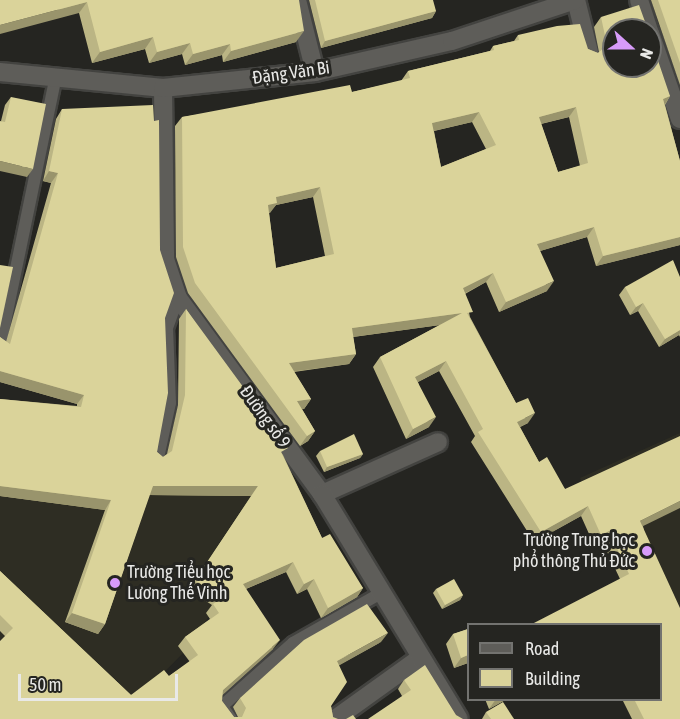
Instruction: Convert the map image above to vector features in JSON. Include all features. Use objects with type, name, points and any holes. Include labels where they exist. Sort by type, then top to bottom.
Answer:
[{"type":"street","points":[[297,0],[315,72]]},
{"type":"street","points":[[575,0],[589,52]]},
{"type":"street","name":"Đặng Văn Bi","points":[[0,72],[55,81],[163,88],[315,72],[452,41],[575,0]]},
{"type":"street","points":[[639,0],[645,18]]},
{"type":"street","points":[[662,66],[680,119]]},
{"type":"street","name":"Đường số 9","points":[[163,88],[165,259],[178,298],[322,494],[459,719]]},
{"type":"street","points":[[322,494],[438,442]]},
{"type":"street","points":[[335,719],[420,658]]},
{"type":"lane","points":[[0,346],[55,81]]},
{"type":"lane","points":[[158,458],[170,403],[167,328],[178,298]]},
{"type":"lane","points":[[231,719],[222,706],[293,643],[381,593]]},
{"type":"shaded area","name":"Trường Trung học phổ thông Thủ Đức","points":[[680,433],[680,691],[662,631],[662,623],[649,623],[580,478]]},
{"type":"shaded area","name":"Trường Tiểu học Lương Thế Vinh","points":[[0,457],[267,493],[272,518],[189,647],[118,719],[0,719]]},
{"type":"building","points":[[0,0],[299,0],[304,31],[231,51],[230,44],[193,54],[190,43],[157,52],[153,37],[100,52],[87,2],[0,25]]},
{"type":"building","points":[[315,0],[433,0],[436,11],[325,41]]},
{"type":"building","points":[[658,0],[680,0],[680,63]]},
{"type":"building","points":[[639,5],[644,18],[602,18],[602,22],[601,17]]},
{"type":"building","points":[[580,24],[588,49],[598,53],[602,49],[602,78],[662,78],[662,72],[670,96],[663,99],[680,161],[680,237],[603,256],[594,227],[537,244],[554,281],[506,302],[493,273],[463,288],[473,312],[467,313],[516,403],[528,398],[535,413],[517,422],[539,462],[547,457],[565,489],[680,436],[680,501],[640,521],[680,608],[680,719],[644,719],[635,701],[662,701],[662,623],[534,623],[629,574],[609,531],[601,535],[588,506],[541,532],[478,432],[483,429],[446,361],[415,377],[436,417],[413,429],[380,357],[462,313],[352,328],[356,354],[289,363],[311,399],[297,401],[315,431],[307,436],[195,283],[183,247],[182,117],[350,85],[352,92],[410,78],[408,71],[494,50],[493,46],[519,40],[518,35],[557,26]],"holes":[[[576,107],[588,163],[558,172],[539,117]],[[479,112],[496,145],[441,167],[432,123]],[[320,187],[334,254],[276,268],[268,205],[277,203],[276,197]]]},
{"type":"building","points":[[11,97],[46,104],[33,169],[0,161],[0,121],[5,122]]},
{"type":"building","points":[[153,105],[154,121],[159,120],[160,250],[174,293],[165,318],[168,393],[157,452],[163,457],[172,451],[185,395],[186,309],[288,448],[281,452],[322,538],[330,534],[363,588],[328,608],[314,579],[304,584],[293,562],[243,584],[280,640],[223,690],[222,701],[234,717],[242,717],[246,708],[240,698],[304,640],[367,604],[388,633],[337,661],[347,682],[331,706],[333,717],[338,719],[0,719],[0,641],[13,628],[0,615],[0,571],[131,695],[164,670],[169,676],[198,655],[185,637],[219,613],[213,604],[222,598],[195,580],[258,486],[153,486],[105,624],[72,613],[111,500],[0,486],[0,399],[81,407],[84,395],[0,371],[0,337],[10,344],[58,173],[49,171],[62,109]]},
{"type":"building","points":[[673,260],[680,277],[680,330],[665,339],[643,303],[636,307],[625,287]]},
{"type":"building","points":[[0,265],[13,267],[0,328]]},
{"type":"building","points":[[354,434],[363,454],[327,467],[320,451]]},
{"type":"building","points":[[454,579],[463,595],[445,605],[436,589]]},
{"type":"building","points":[[467,629],[467,655],[461,658],[453,634]]},
{"type":"building","points":[[425,665],[456,715],[463,719],[368,719],[411,690],[404,680]]},
{"type":"building","points":[[503,702],[514,719],[491,719],[486,712]]},
{"type":"place","name":"Trường Trung học phổ thông Thủ Đức","points":[[647,551]]},
{"type":"place","name":"Trường Tiểu học Lương Thế Vinh","points":[[115,583]]}]
